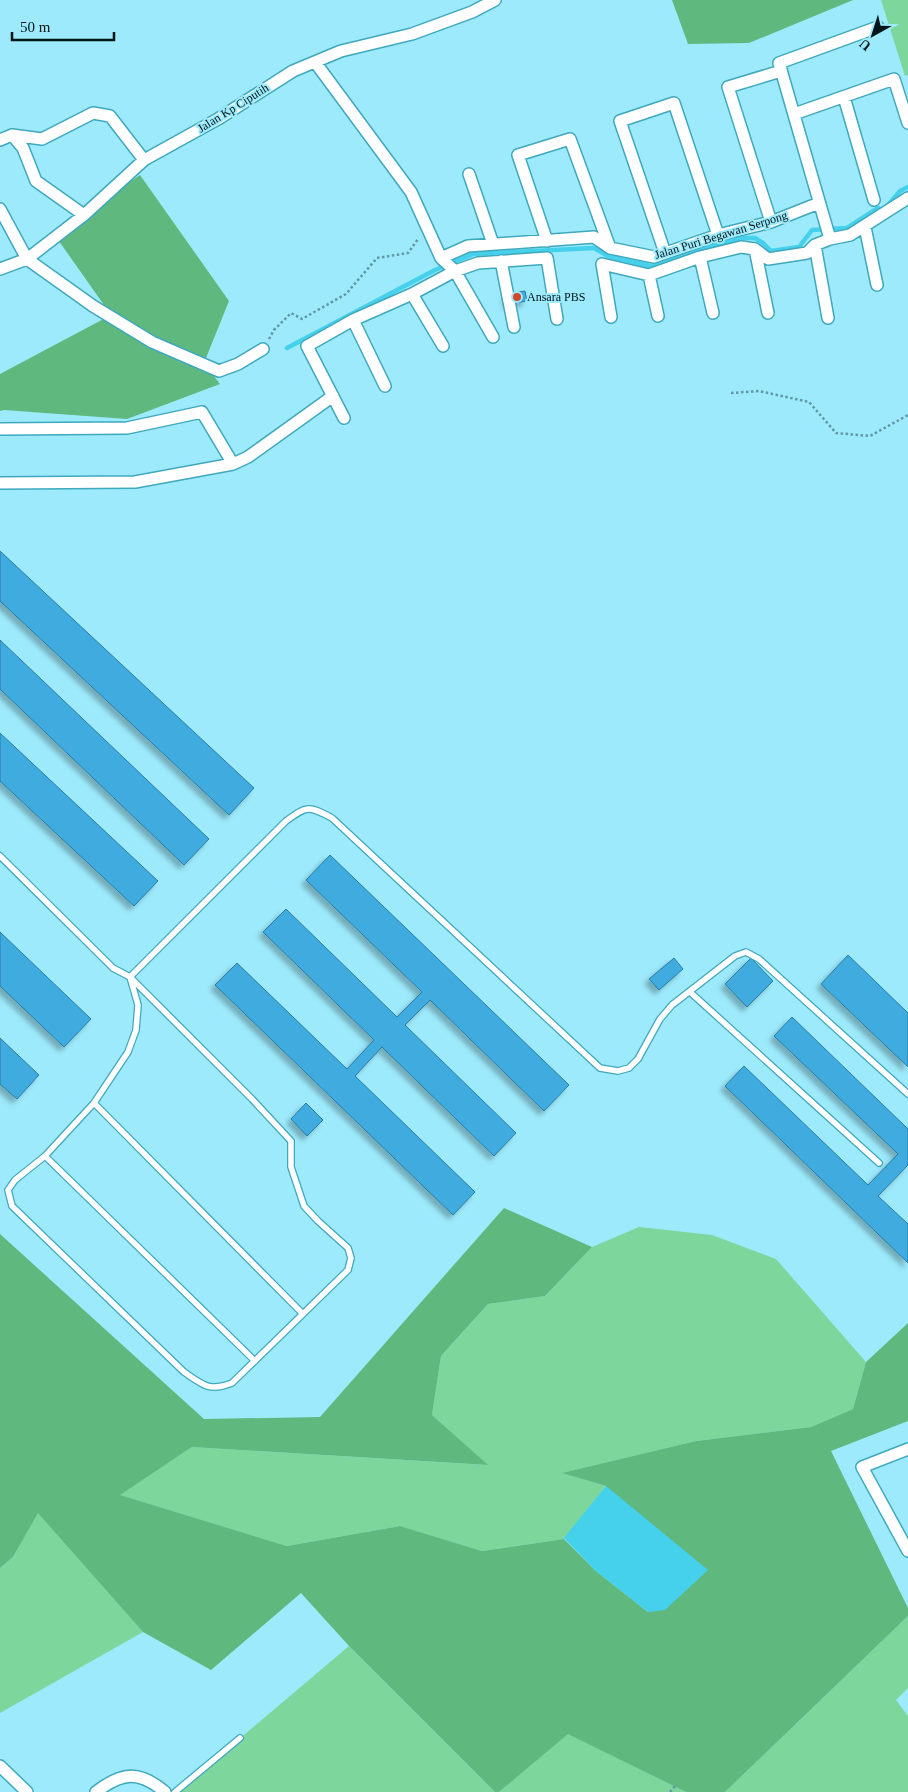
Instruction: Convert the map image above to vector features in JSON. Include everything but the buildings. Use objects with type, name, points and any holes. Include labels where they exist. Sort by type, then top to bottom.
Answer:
[{"type":"street","name":"Jalan Kp Ciputih","points":[[0,268],[27,259],[84,216],[144,160],[218,119],[293,71],[341,51],[412,34],[472,12],[495,0]]},
{"type":"street","points":[[830,239],[779,63],[878,27]]},
{"type":"street","points":[[315,62],[411,192],[441,258],[455,271],[493,337]]},
{"type":"street","points":[[771,222],[728,87],[781,71]]},
{"type":"street","points":[[794,114],[894,79],[908,123]]},
{"type":"street","points":[[844,97],[874,200]]},
{"type":"street","points":[[665,254],[620,121],[674,103],[718,235]]},
{"type":"street","points":[[0,140],[12,136],[42,139],[93,113],[110,116],[144,160]]},
{"type":"street","points":[[12,136],[23,148],[36,181],[84,216]]},
{"type":"street","points":[[547,241],[518,155],[570,139],[610,248]]},
{"type":"street","points":[[469,174],[494,244]]},
{"type":"street","name":"Jalan Puri Begawan Serpong","points":[[611,317],[602,264],[649,275],[700,257],[741,247],[755,249],[768,259],[807,253],[816,245],[830,239],[850,235],[865,227],[908,198]]},
{"type":"street","name":"Jalan Puri Begawan Serpong","points":[[441,258],[468,246],[594,237],[610,248],[654,257],[718,235],[771,222],[819,203]]},
{"type":"street","points":[[0,209],[27,259],[93,306],[152,342],[219,371],[238,364],[263,349]]},
{"type":"street","points":[[865,227],[877,285]]},
{"type":"street","points":[[816,245],[828,318]]},
{"type":"street","points":[[755,249],[768,313]]},
{"type":"street","points":[[700,257],[713,314]]},
{"type":"street","points":[[344,418],[306,346],[353,320],[412,294],[455,271],[478,263],[547,258],[557,319]]},
{"type":"street","points":[[500,261],[514,327]]},
{"type":"street","points":[[649,275],[658,316]]},
{"type":"street","points":[[412,294],[442,346]]},
{"type":"street","points":[[353,320],[385,386]]},
{"type":"street","points":[[0,483],[135,482],[233,464],[248,457],[332,396]]},
{"type":"street","points":[[0,429],[127,428],[202,412],[233,464]]},
{"type":"street","points":[[908,1449],[862,1467],[908,1552]]},
{"type":"street","points":[[0,1766],[27,1792]]},
{"type":"street","points":[[96,1792],[111,1781],[128,1775],[142,1777],[154,1783],[165,1792]]},
{"type":"lane","points":[[130,977],[286,821],[304,809],[317,810],[332,818],[600,1068],[618,1072],[629,1068],[638,1059],[660,1019],[672,1006],[735,956],[746,952],[759,959],[908,1094]]},
{"type":"lane","points":[[0,856],[113,968],[130,977],[252,1098],[291,1141],[291,1168],[304,1206],[348,1248],[351,1258],[348,1270],[232,1383],[218,1388],[202,1384],[184,1372],[12,1206],[8,1190],[15,1180],[45,1156],[94,1103],[128,1052],[136,1030],[138,1005],[130,977]]},
{"type":"lane","points":[[690,992],[879,1163]]},
{"type":"lane","points":[[94,1103],[302,1313]]},
{"type":"lane","points":[[45,1156],[255,1362]]},
{"type":"lane","points":[[175,1792],[240,1738]]},
{"type":"path","points":[[263,349],[274,330],[291,313],[302,319],[346,294],[377,258],[408,253],[418,241],[425,223]]},
{"type":"path","points":[[731,393],[759,391],[808,402],[836,433],[870,436],[908,415]]},
{"type":"path","points":[[670,1792],[677,1784]]},
{"type":"green space","points":[[672,0],[853,0],[749,43],[688,44]]},
{"type":"green space","points":[[881,0],[908,0],[908,75],[905,76]]},
{"type":"green space","points":[[140,175],[229,301],[204,363],[220,384],[127,419],[0,411],[0,374],[111,315],[54,234]]},
{"type":"green space","points":[[504,1208],[592,1247],[545,1296],[488,1304],[441,1356],[432,1415],[488,1465],[192,1447],[120,1495],[287,1546],[400,1526],[482,1551],[564,1539],[596,1571],[648,1612],[606,1486],[562,1473],[696,1441],[811,1427],[853,1409],[866,1362],[908,1323],[908,1421],[831,1451],[908,1608],[908,1616],[725,1792],[686,1792],[568,1734],[499,1792],[495,1792],[349,1646],[301,1593],[211,1670],[143,1632],[38,1513],[13,1557],[0,1568],[0,1234],[204,1419],[320,1417]]},
{"type":"green space","points":[[639,1227],[712,1235],[776,1259],[866,1362],[853,1409],[811,1427],[696,1441],[563,1473],[606,1486],[564,1539],[482,1551],[400,1526],[287,1546],[119,1495],[192,1447],[487,1465],[432,1415],[441,1356],[488,1304],[545,1296],[592,1247]]},
{"type":"green space","points":[[38,1512],[143,1632],[0,1713],[0,1568],[13,1557]]},
{"type":"green space","points":[[908,1616],[908,1688],[896,1700],[908,1716],[908,1792],[725,1792]]},
{"type":"green space","points":[[349,1646],[495,1792],[180,1792],[179,1790]]},
{"type":"green space","points":[[568,1733],[686,1792],[499,1792]]},
{"type":"water","points":[[606,1486],[708,1570],[665,1610],[648,1612],[596,1571],[564,1538]]},
{"type":"waterway","points":[[287,348],[435,270],[473,254],[594,248],[608,256],[651,266],[693,251],[743,238],[755,238],[771,251],[799,247],[812,230],[847,228],[878,208],[883,211],[900,191],[908,187]]},
{"type":"place","name":"Ansara PBS","points":[[517,297]]}]
